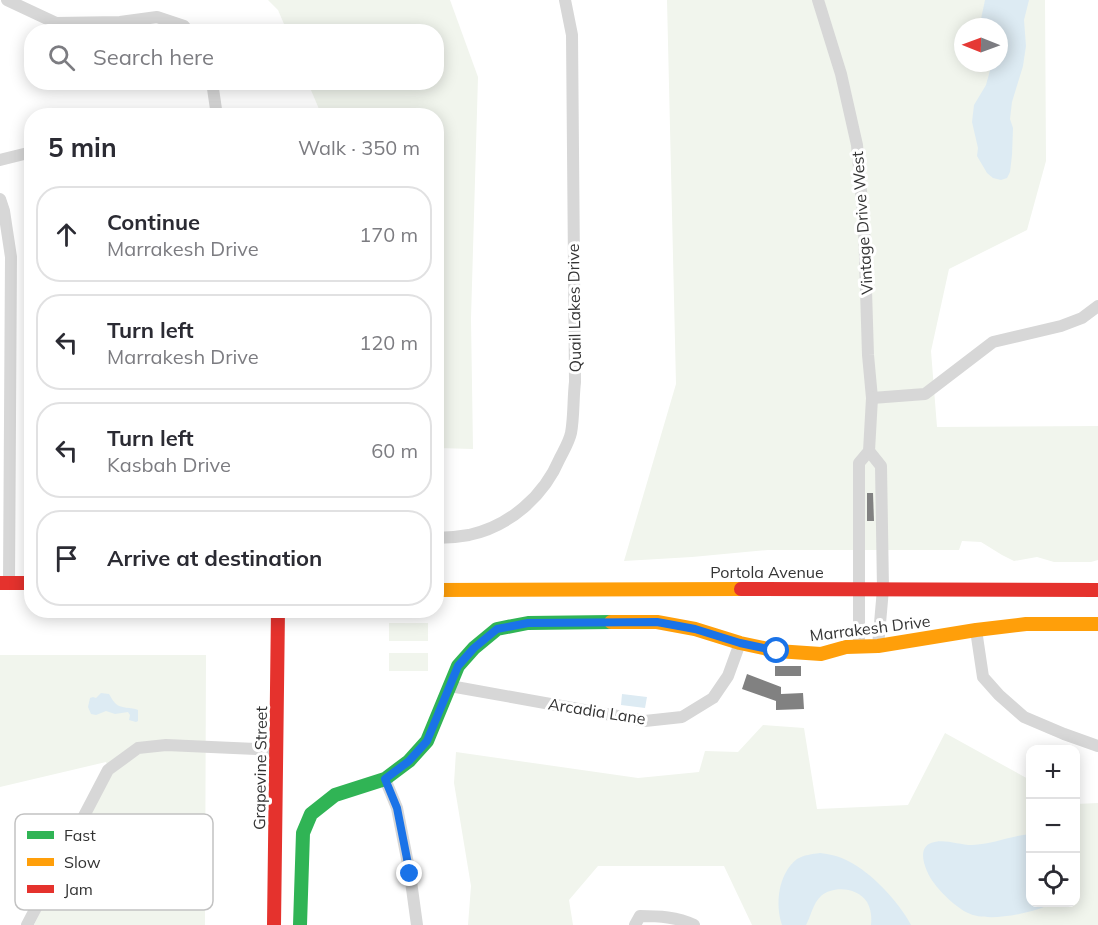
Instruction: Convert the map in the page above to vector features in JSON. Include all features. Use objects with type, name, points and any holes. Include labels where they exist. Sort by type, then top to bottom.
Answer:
[{"type":"street","points":[[7,0],[56,23],[120,22],[157,16],[179,24]]},
{"type":"street","name":"Quail Lakes Drive","points":[[444,537],[477,533],[518,513],[534,500],[547,483],[571,435],[574,382],[572,35],[565,0]]},
{"type":"street","name":"Vintage Drive West","points":[[818,0],[841,74],[857,146],[864,225],[868,355],[872,398],[869,451],[859,463],[859,646]]},
{"type":"street","points":[[213,90],[216,108]]},
{"type":"street","points":[[0,160],[24,154]]},
{"type":"street","points":[[0,199],[11,257],[4,583],[24,583]]},
{"type":"street","points":[[872,398],[925,394],[993,342],[1061,326],[1082,318],[1098,306]]},
{"type":"street","name":"Vintage Drive West","points":[[869,451],[881,466],[883,588],[878,646]]},
{"type":"street","name":"Portola Avenue","points":[[444,590],[883,588],[1098,590]]},
{"type":"street","name":"Grapevine Street","points":[[274,925],[278,618]]},
{"type":"street","name":"Marrakesh Drive","points":[[300,925],[303,833],[311,814],[335,795],[385,779],[409,761],[427,741],[458,666],[474,648],[497,629],[528,623],[657,622],[695,629],[740,643],[777,651],[821,654],[846,647],[878,646],[1026,624],[1098,624]]},
{"type":"street","points":[[976,630],[983,677],[999,694],[1024,717],[1098,746]]},
{"type":"street","name":"Arcadia Lane","points":[[450,686],[645,721],[682,717],[713,698],[728,676],[740,643]]},
{"type":"street","points":[[85,814],[108,770],[138,748],[166,745],[277,750]]},
{"type":"street","points":[[385,779],[397,808],[417,925]]},
{"type":"street","points":[[27,925],[35,910]]},
{"type":"street","points":[[635,925],[640,916],[659,916],[682,920],[694,925]]},
{"type":"shaded area","points":[[268,0],[450,0],[478,77],[471,319],[473,449],[444,448],[444,108],[319,108],[311,90],[444,90],[444,24],[284,24],[278,10]]},
{"type":"shaded area","points":[[667,0],[1045,0],[1046,161],[1027,230],[949,269],[931,351],[937,427],[1098,426],[1098,560],[1054,562],[1037,557],[1014,561],[981,542],[962,541],[959,550],[768,550],[624,561],[676,384]]},
{"type":"shaded area","points":[[985,0],[1029,0],[1024,20],[1026,46],[1023,66],[1012,102],[1010,119],[1013,128],[1010,172],[1007,178],[1001,180],[987,173],[977,156],[978,148],[972,122],[974,105],[986,85],[990,72],[1008,72],[1008,18],[981,18]]},
{"type":"shaded area","points":[[389,623],[428,623],[428,641],[389,641]]},
{"type":"shaded area","points":[[389,653],[428,653],[428,671],[389,671]]},
{"type":"shaded area","points":[[0,655],[206,655],[205,814],[89,814],[110,772],[106,762],[0,787]]},
{"type":"shaded area","points":[[101,693],[109,694],[117,705],[138,710],[138,721],[129,720],[128,712],[115,714],[106,711],[96,715],[91,714],[88,707],[90,698],[96,698]]},
{"type":"shaded area","points":[[622,694],[647,697],[645,708],[621,705]]},
{"type":"shaded area","points":[[763,725],[804,728],[817,809],[908,805],[945,733],[1026,778],[1026,907],[1080,907],[1080,804],[1098,803],[1098,925],[752,925],[724,866],[598,866],[569,900],[573,925],[468,925],[471,886],[454,783],[456,752],[638,778],[699,772],[705,751],[738,752]]},
{"type":"shaded area","points":[[1026,835],[1026,907],[1045,907],[1011,916],[977,916],[954,904],[928,874],[923,856],[926,846],[931,843],[946,841],[972,845]]},
{"type":"shaded area","points":[[820,853],[841,858],[866,872],[892,898],[911,925],[871,925],[869,908],[863,897],[852,891],[839,889],[832,890],[818,899],[806,925],[782,925],[779,899],[786,873],[797,859]]},
{"type":"shaded area","points":[[41,910],[205,910],[205,925],[34,925]]},
{"type":"building","points":[[867,493],[873,493],[874,521],[867,521]]},
{"type":"building","points":[[775,666],[801,666],[801,676],[775,676]]},
{"type":"building","points":[[747,674],[781,687],[781,694],[803,693],[804,709],[776,710],[776,701],[742,689]]},
{"type":"traffic: fast","points":[[300,925],[303,833],[311,814],[335,795],[385,779],[409,761],[427,741],[458,666],[474,648],[497,629],[528,623],[611,622]]},
{"type":"traffic: slow","points":[[444,590],[741,589]]},
{"type":"traffic: slow","points":[[611,622],[657,622],[695,629],[740,643],[777,651],[821,654],[846,647],[878,646],[1026,624],[1098,624]]},
{"type":"traffic: jam","points":[[0,583],[24,583]]},
{"type":"traffic: jam","points":[[741,589],[1098,590]]},
{"type":"traffic: jam","points":[[274,925],[278,618]]},
{"type":"route","points":[[410,874],[397,808],[385,779],[409,761],[427,741],[458,666],[474,648],[497,629],[528,623],[657,622],[695,629],[740,643],[777,651]]}]
